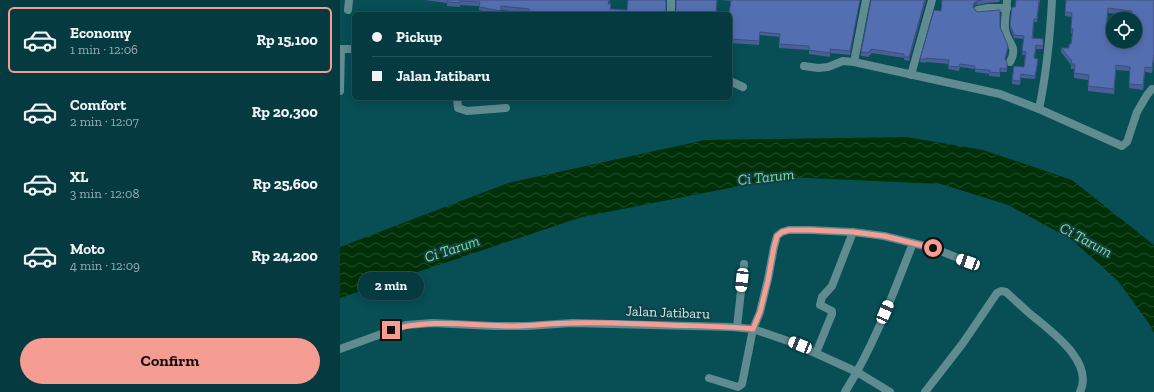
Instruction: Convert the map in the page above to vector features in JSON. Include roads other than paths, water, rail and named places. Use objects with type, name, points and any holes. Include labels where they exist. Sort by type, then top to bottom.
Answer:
[{"type":"street","points":[[348,10],[349,0]]},
{"type":"street","points":[[671,0],[671,12]]},
{"type":"street","points":[[854,62],[866,0]]},
{"type":"street","points":[[911,75],[932,0]]},
{"type":"street","points":[[1039,109],[1046,74],[1052,0]]},
{"type":"street","points":[[978,10],[1007,4],[1005,31],[1014,47],[1014,52],[1010,62]]},
{"type":"street","points":[[340,91],[341,49],[352,49]]},
{"type":"street","points":[[804,66],[818,68],[828,67],[843,61],[854,62],[1000,94],[1039,109],[1122,146],[1127,142],[1137,112],[1153,88]]},
{"type":"street","points":[[732,82],[743,87]]},
{"type":"street","points":[[457,100],[458,108],[467,111],[506,108]]},
{"type":"street","points":[[709,378],[738,387],[741,386],[753,329],[760,312],[768,280],[774,247],[777,236],[782,232],[789,230],[853,232],[884,236],[933,248],[968,262]]},
{"type":"street","points":[[816,353],[832,314],[832,311],[820,305],[820,302],[822,297],[832,286],[853,232]]},
{"type":"street","points":[[845,392],[858,372],[874,338],[913,243]]},
{"type":"street","points":[[737,327],[744,264]]},
{"type":"street","points":[[925,392],[964,343],[997,293],[1001,291],[1006,292],[1058,337],[1076,358],[1081,369],[1083,380],[1080,392]]},
{"type":"street","name":"Jalan Jatibaru","points":[[340,349],[406,325],[432,323],[527,326],[572,323],[614,323],[737,327],[753,329],[791,342],[858,372],[890,392]]},
{"type":"water","name":"Ci Tarum","points":[[906,137],[983,150],[1072,180],[1154,245],[1154,333],[1148,322],[1118,281],[1071,239],[1008,205],[941,184],[786,177],[582,217],[340,298],[340,247],[508,183],[705,140]]}]
